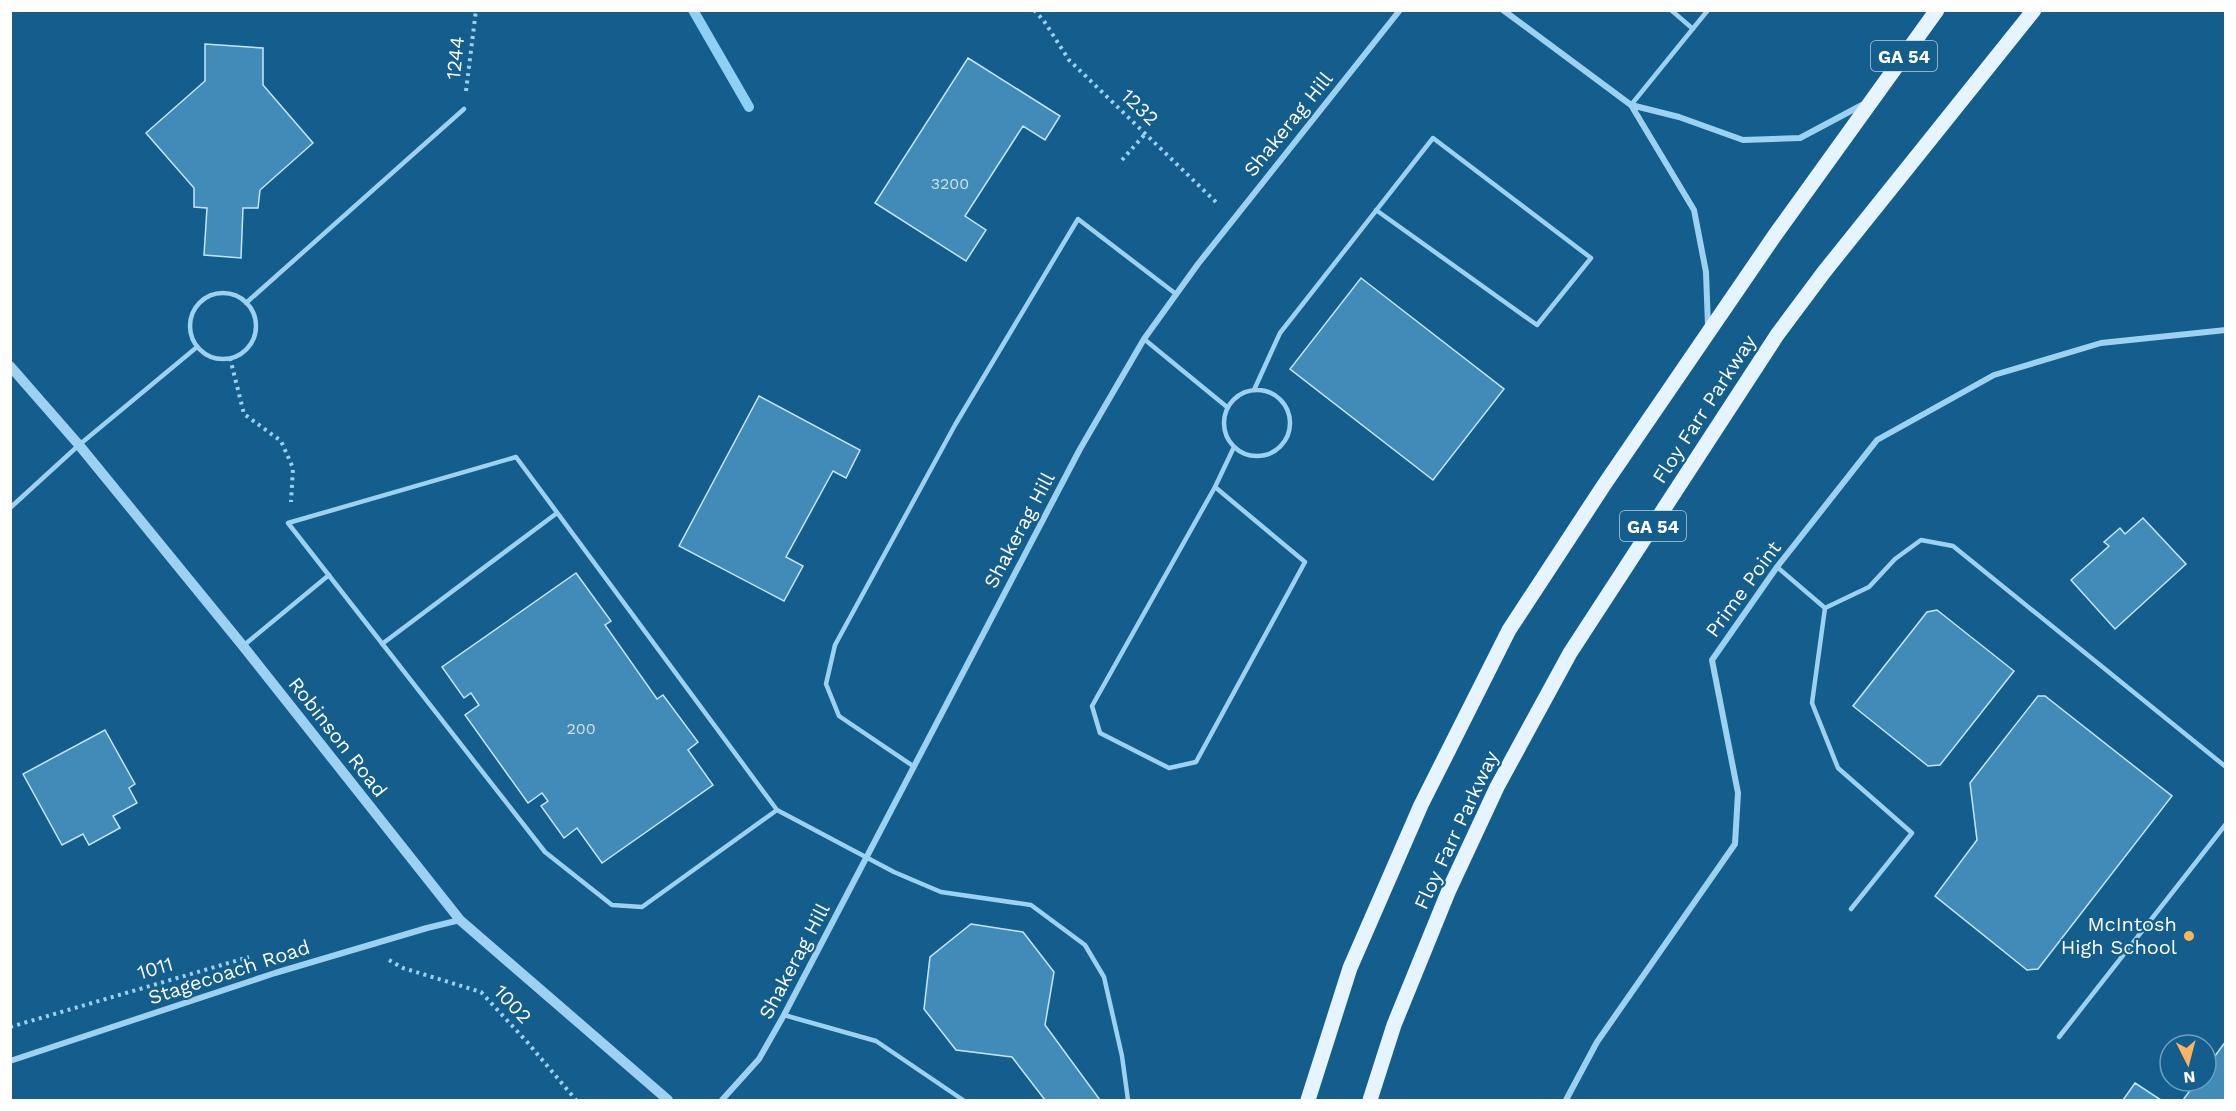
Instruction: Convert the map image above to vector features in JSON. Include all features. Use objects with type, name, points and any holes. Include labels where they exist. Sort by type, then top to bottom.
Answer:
[{"type":"main road","name":"Floy Farr Parkway","points":[[1308,1101],[1350,968],[1421,805],[1509,630],[1708,332],[1870,101],[1937,10]]},
{"type":"main road","name":"Floy Farr Parkway","points":[[1370,1101],[1394,1026],[1449,890],[1497,787],[1570,653],[1777,335],[1824,272],[2034,10]]},
{"type":"street","name":"Shakerag Hill","points":[[722,1101],[759,1059],[784,1014],[868,858],[913,766],[1080,449],[1144,339],[1233,219],[1400,10]]},
{"type":"street","points":[[1503,10],[1631,105],[1695,210],[1706,272],[1708,332]]},
{"type":"street","points":[[1631,105],[1679,117],[1743,140],[1800,138],[1870,101]]},
{"type":"street","name":"Prime Point","points":[[1566,1101],[1597,1042],[1735,844],[1738,793],[1712,660],[1777,567],[1877,440],[1994,375],[2101,343],[2226,330]]},
{"type":"street","name":"Robinson Road","points":[[10,366],[79,445],[243,646],[460,920],[668,1101]]},
{"type":"street","name":"Stagecoach Road","points":[[10,1061],[275,973],[460,920]]},
{"type":"lane","points":[[1671,10],[1693,29]]},
{"type":"lane","points":[[1631,105],[1708,10]]},
{"type":"lane","points":[[246,303],[464,110]]},
{"type":"lane","points":[[1254,390],[1280,333],[1376,210],[1433,138],[1591,258],[1537,325],[1376,210]]},
{"type":"lane","points":[[913,766],[839,716],[826,684],[835,645],[955,425],[1078,219],[1176,294]]},
{"type":"lane","points":[[217,293],[238,296],[246,303],[253,312],[256,322],[251,344],[244,352],[230,358],[212,358],[202,353],[190,334],[189,323],[199,303],[217,293]]},
{"type":"lane","points":[[1144,339],[1227,407]]},
{"type":"lane","points":[[10,508],[79,445],[197,347]]},
{"type":"lane","points":[[1254,390],[1264,390],[1283,402],[1290,422],[1283,443],[1265,455],[1244,453],[1234,447],[1224,428],[1227,407],[1234,398],[1243,392],[1254,390]]},
{"type":"lane","points":[[1215,487],[1305,562],[1196,762],[1169,768],[1100,733],[1092,706],[1215,487],[1234,447]]},
{"type":"lane","points":[[777,810],[642,907],[612,905],[545,852],[288,523],[516,458],[777,810],[894,872],[941,892],[1031,904],[1086,945],[1104,977],[1122,1056],[1128,1101]]},
{"type":"lane","points":[[382,644],[557,513]]},
{"type":"lane","points":[[1825,608],[1869,587],[1895,559],[1921,540],[1953,546],[2226,767]]},
{"type":"lane","points":[[1777,567],[1825,608]]},
{"type":"lane","points":[[243,646],[329,575]]},
{"type":"lane","points":[[1825,608],[1812,702],[1838,768],[1912,833],[1851,909]]},
{"type":"lane","points":[[2059,1037],[2226,824]]},
{"type":"lane","points":[[784,1014],[876,1041],[963,1101]]},
{"type":"path","name":"1244","points":[[464,110],[476,10]]},
{"type":"path","name":"1232","points":[[1034,10],[1044,21],[1069,60],[1233,219]]},
{"type":"path","points":[[1122,160],[1146,133]]},
{"type":"path","points":[[230,358],[244,414],[281,441],[293,468],[294,484],[288,523]]},
{"type":"path","name":"1002","points":[[376,944],[386,959],[403,968],[481,992],[528,1043],[576,1101]]},
{"type":"path","name":"1011","points":[[10,1027],[255,956]]},
{"type":"building","points":[[205,44],[263,48],[263,85],[313,143],[260,190],[258,208],[243,208],[241,258],[204,255],[207,208],[194,207],[194,188],[146,133],[205,81]]},
{"type":"building","points":[[968,58],[1060,116],[1045,140],[1023,126],[965,216],[986,230],[966,261],[875,203]]},
{"type":"building","points":[[1361,278],[1504,389],[1433,480],[1290,369]]},
{"type":"building","points":[[759,396],[860,450],[846,478],[833,471],[786,557],[803,566],[784,601],[679,546]]},
{"type":"building","points":[[2143,518],[2186,564],[2115,629],[2071,580],[2109,546],[2104,542],[2120,528],[2125,534]]},
{"type":"building","points":[[576,573],[611,621],[605,625],[657,699],[663,695],[698,742],[688,750],[713,785],[602,863],[577,828],[564,838],[541,806],[548,801],[542,793],[528,803],[465,715],[479,705],[471,693],[464,698],[442,667]]},
{"type":"building","points":[[1937,610],[2014,671],[1940,765],[1928,766],[1853,706],[1927,612]]},
{"type":"building","points":[[2038,696],[2045,696],[2172,796],[2038,969],[2027,970],[1935,896],[1977,840],[1970,783]]},
{"type":"building","points":[[105,730],[135,784],[129,788],[137,803],[113,816],[120,828],[89,845],[83,834],[62,845],[23,774]]},
{"type":"building","points":[[971,924],[1023,932],[1054,972],[1045,1025],[1100,1100],[1045,1100],[1012,1057],[956,1050],[924,1009],[930,957]]},
{"type":"building","points":[[2226,1041],[2226,1100],[2183,1100],[2188,1093],[2218,1093],[2218,1052]]},
{"type":"building","points":[[2135,1083],[2161,1100],[2123,1100]]},
{"type":"waterway","points":[[693,10],[749,107]]},
{"type":"place","name":"McIntosh High School","points":[[2189,936]]}]
